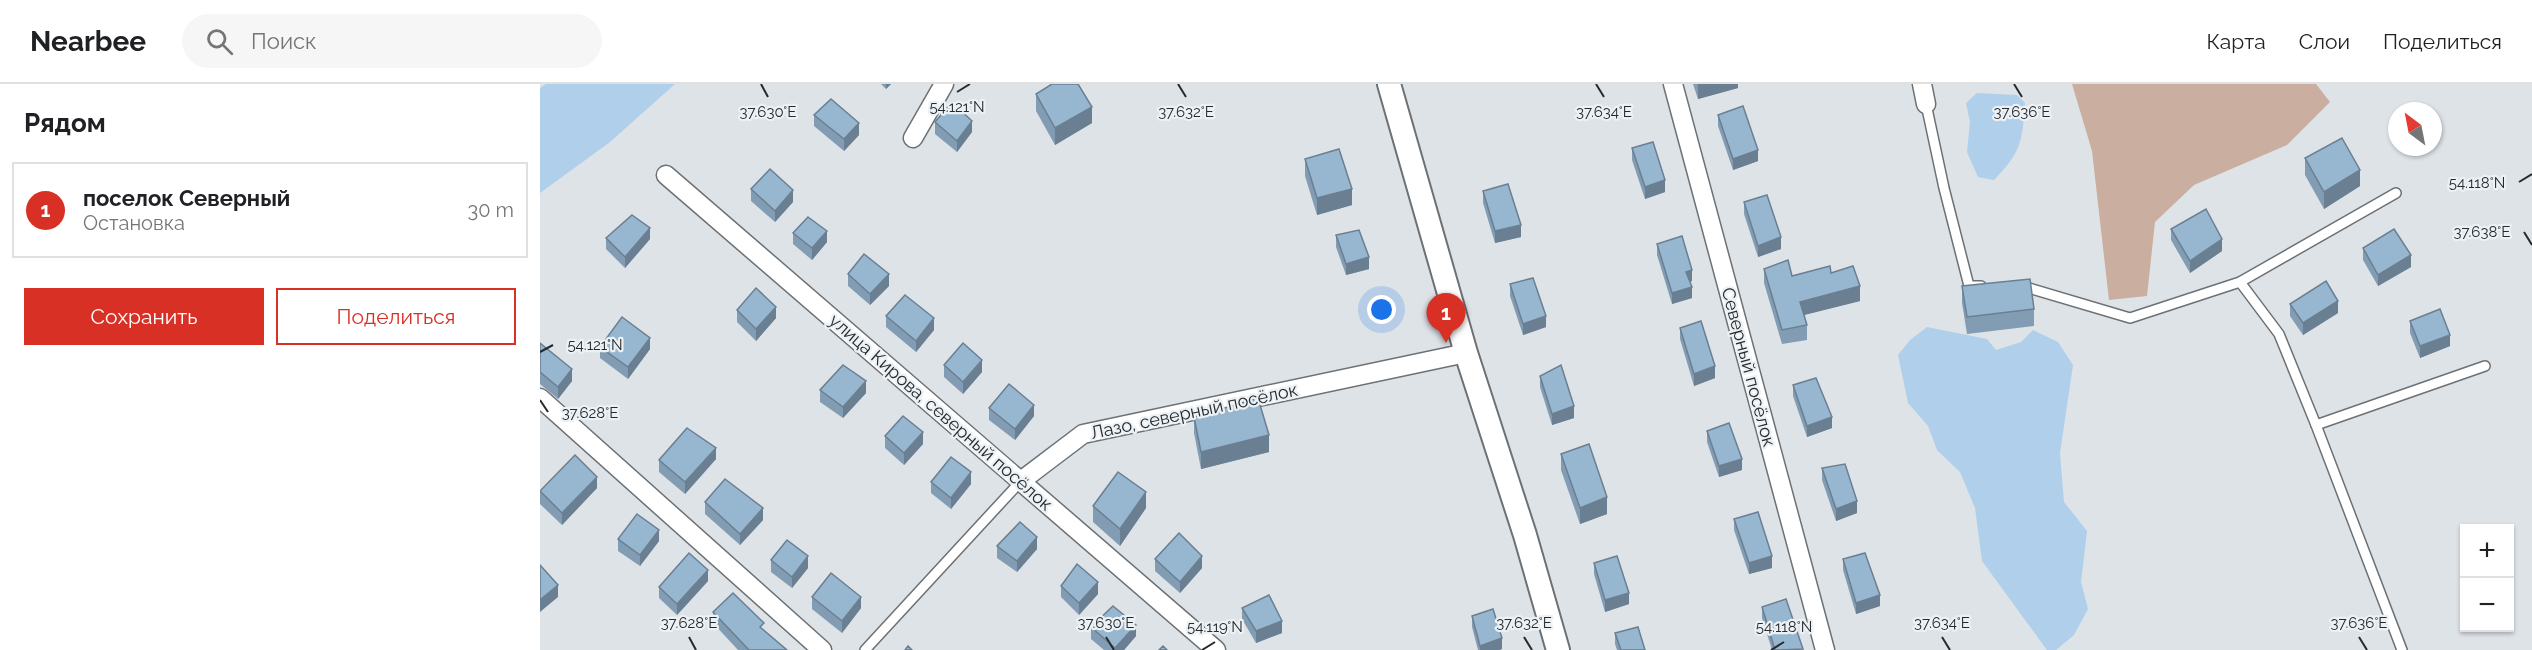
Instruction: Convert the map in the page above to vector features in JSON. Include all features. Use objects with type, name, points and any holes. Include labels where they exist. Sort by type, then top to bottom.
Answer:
[{"type":"street","points":[[913,138],[944,84]]},
{"type":"street","points":[[1389,84],[1466,353],[1525,535],[1558,650]]},
{"type":"street","name":"Северный посёлок","points":[[1673,84],[1825,650]]},
{"type":"street","points":[[1922,84],[1926,104]]},
{"type":"street","name":"улица Кирова, северный посёлок","points":[[666,175],[1216,650]]},
{"type":"street","name":"Лазо, северный посёлок","points":[[1022,481],[1083,434],[1466,353]]},
{"type":"street","points":[[540,398],[822,650]]},
{"type":"lane","points":[[1926,104],[1969,286],[1990,286]]},
{"type":"lane","points":[[2011,285],[2021,285],[2130,318],[2240,282],[2396,193]]},
{"type":"lane","points":[[2240,282],[2279,334],[2402,650]]},
{"type":"lane","points":[[2316,425],[2485,366]]},
{"type":"lane","name":"Лазо, северный посёлок","points":[[865,650],[1022,481]]},
{"type":"shaded area","points":[[2072,84],[2316,84],[2330,102],[2287,145],[2194,185],[2155,222],[2147,296],[2109,300],[2092,151]]},
{"type":"water","points":[[546,84],[675,84],[610,142],[540,193],[540,88]]},
{"type":"water","points":[[1977,93],[2017,95],[2025,103],[2019,145],[2010,161],[1994,180],[1978,177],[1967,152],[1970,122],[1966,103]]},
{"type":"water","points":[[1927,327],[1987,339],[1996,350],[2021,342],[2033,330],[2058,342],[2073,365],[2060,453],[2064,502],[2087,531],[2081,582],[2088,609],[2074,635],[2056,650],[2047,650],[1982,561],[1975,508],[1960,472],[1937,450],[1928,426],[1908,403],[1898,355],[1910,340]]},
{"type":"building","points":[[1052,84],[1078,84],[1092,107],[1055,128],[1036,94]]},
{"type":"building","points":[[831,99],[859,123],[844,139],[814,115]]},
{"type":"building","points":[[952,102],[972,121],[957,141],[935,122]]},
{"type":"building","points":[[1743,106],[1758,150],[1733,159],[1718,115]]},
{"type":"building","points":[[2342,138],[2360,170],[2324,192],[2305,158]]},
{"type":"building","points":[[1653,142],[1665,180],[1645,187],[1632,148]]},
{"type":"building","points":[[1339,149],[1352,189],[1317,198],[1305,159]]},
{"type":"building","points":[[770,169],[793,190],[775,211],[751,189]]},
{"type":"building","points":[[1508,184],[1521,225],[1495,231],[1483,191]]},
{"type":"building","points":[[1767,195],[1781,237],[1758,246],[1744,202]]},
{"type":"building","points":[[2206,209],[2222,239],[2190,261],[2171,229]]},
{"type":"building","points":[[632,215],[650,228],[625,257],[606,238]]},
{"type":"building","points":[[808,217],[827,231],[812,248],[793,233]]},
{"type":"building","points":[[2394,229],[2411,255],[2378,275],[2363,248]]},
{"type":"building","points":[[1359,230],[1369,257],[1346,264],[1336,235]]},
{"type":"building","points":[[1682,236],[1692,270],[1686,272],[1692,287],[1672,293],[1657,244]]},
{"type":"building","points":[[864,254],[889,274],[870,294],[848,274]]},
{"type":"building","points":[[1788,260],[1792,276],[1830,266],[1831,273],[1853,266],[1860,286],[1800,302],[1807,325],[1782,330],[1764,269]]},
{"type":"building","points":[[1533,278],[1546,316],[1523,324],[1510,284]]},
{"type":"building","points":[[2030,279],[2034,309],[1967,317],[1962,286]]},
{"type":"building","points":[[2326,281],[2338,301],[2303,323],[2290,304]]},
{"type":"building","points":[[756,288],[776,307],[756,329],[737,310]]},
{"type":"building","points":[[905,295],[934,318],[916,341],[886,316]]},
{"type":"building","points":[[2440,309],[2450,335],[2420,346],[2410,321]]},
{"type":"building","points":[[622,317],[650,338],[628,367],[600,347]]},
{"type":"building","points":[[1701,321],[1715,366],[1694,374],[1680,328]]},
{"type":"building","points":[[540,343],[572,369],[558,387],[540,372]]},
{"type":"building","points":[[963,343],[982,360],[963,382],[944,365]]},
{"type":"building","points":[[843,365],[866,381],[843,407],[820,390]]},
{"type":"building","points":[[1561,365],[1574,406],[1552,414],[1540,376]]},
{"type":"building","points":[[1816,378],[1832,417],[1807,426],[1793,385]]},
{"type":"building","points":[[1009,384],[1034,405],[1015,429],[989,408]]},
{"type":"building","points":[[1258,398],[1269,435],[1201,452],[1194,417]]},
{"type":"building","points":[[903,416],[923,432],[904,453],[885,436]]},
{"type":"building","points":[[1729,423],[1742,459],[1719,466],[1707,431]]},
{"type":"building","points":[[687,428],[716,448],[685,482],[659,460]]},
{"type":"building","points":[[1589,444],[1607,497],[1580,508],[1561,454]]},
{"type":"building","points":[[575,455],[597,477],[562,513],[540,491]]},
{"type":"building","points":[[951,457],[971,472],[951,498],[931,482]]},
{"type":"building","points":[[1845,464],[1857,501],[1836,509],[1822,468]]},
{"type":"building","points":[[1118,472],[1146,492],[1120,529],[1093,506]]},
{"type":"building","points":[[725,479],[763,508],[740,534],[705,502]]},
{"type":"building","points":[[1758,512],[1772,556],[1749,563],[1734,519]]},
{"type":"building","points":[[637,514],[659,530],[640,555],[618,539]]},
{"type":"building","points":[[1020,522],[1037,537],[1017,561],[997,546]]},
{"type":"building","points":[[1179,533],[1202,556],[1180,582],[1155,559]]},
{"type":"building","points":[[787,540],[808,556],[792,577],[771,560]]},
{"type":"building","points":[[689,553],[708,570],[677,604],[659,587]]},
{"type":"building","points":[[1865,553],[1880,595],[1856,603],[1843,559]]},
{"type":"building","points":[[1617,556],[1629,593],[1605,600],[1594,563]]},
{"type":"building","points":[[1077,564],[1098,582],[1079,603],[1061,586]]},
{"type":"building","points":[[540,565],[558,585],[540,600]]},
{"type":"building","points":[[831,573],[861,597],[842,621],[812,597]]},
{"type":"building","points":[[733,593],[764,623],[760,627],[787,650],[749,650],[713,612]]},
{"type":"building","points":[[1269,595],[1282,621],[1256,631],[1242,608]]},
{"type":"building","points":[[1786,599],[1803,649],[1775,650],[1762,607]]},
{"type":"building","points":[[1113,606],[1136,625],[1115,648],[1091,627]]},
{"type":"building","points":[[1493,609],[1502,638],[1480,646],[1472,616]]},
{"type":"building","points":[[1638,627],[1645,650],[1621,650],[1615,633]]},
{"type":"place","name":"поселок Северный","points":[[1446,343]]}]
